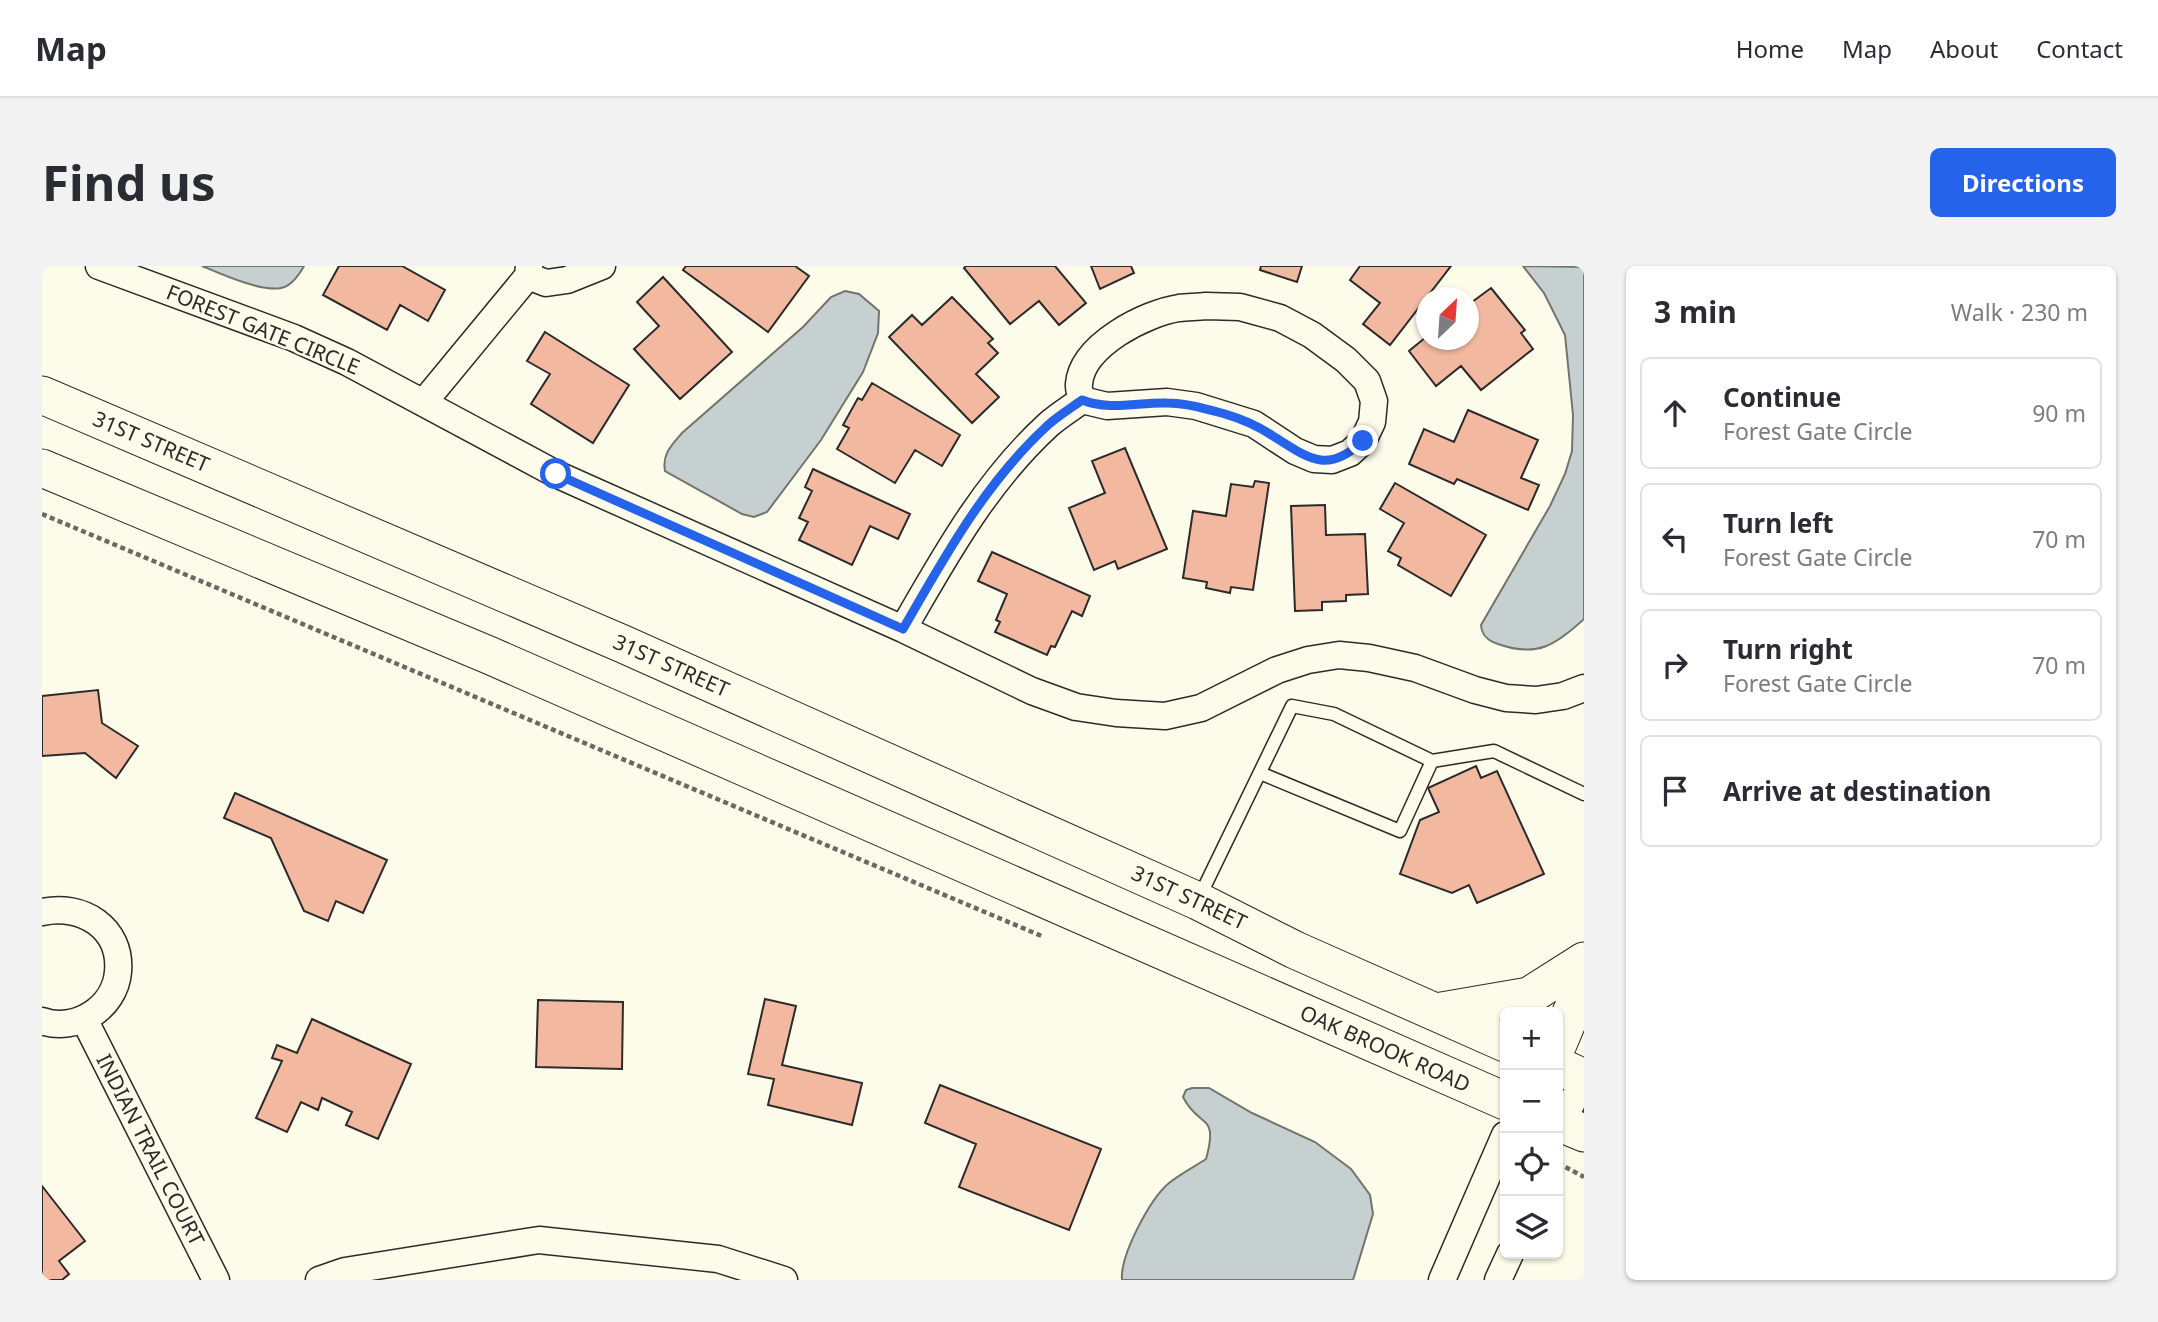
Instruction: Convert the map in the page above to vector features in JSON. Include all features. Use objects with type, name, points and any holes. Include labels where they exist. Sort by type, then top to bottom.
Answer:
[{"type":"main road","name":"31ST STREET","points":[[42,395],[623,644],[1198,901],[1295,950],[1436,1012]]},
{"type":"main road","name":"OAK BROOK ROAD","points":[[42,468],[491,656],[1500,1099]]},
{"type":"main road","points":[[1436,1012],[1529,996],[1584,961]]},
{"type":"main road","points":[[1563,1032],[1584,982]]},
{"type":"main road","points":[[1436,1012],[1500,1041]]},
{"type":"main road","points":[[1563,1068],[1584,1078]]},
{"type":"street","name":"FOREST GATE CIRCLE","points":[[99,266],[294,338],[347,362],[556,474],[903,629],[1032,691],[1076,707],[1165,716],[1201,708],[1277,670],[1308,660],[1339,655],[1369,657],[1415,668],[1475,690],[1506,698],[1536,700],[1563,696],[1584,688]]},
{"type":"street","points":[[424,402],[528,271],[546,283],[567,280],[601,266]]},
{"type":"street","points":[[903,629],[985,494],[1050,423],[1082,400],[1107,406],[1167,402],[1196,407],[1254,424],[1295,451],[1314,459],[1332,460],[1350,453],[1363,441],[1372,422],[1374,401],[1367,381],[1346,360],[1312,335],[1280,318],[1240,307],[1206,306],[1177,308],[1139,321],[1115,335],[1092,354],[1081,373],[1078,385],[1082,400]]},
{"type":"street","points":[[42,912],[56,909],[76,911],[94,920],[108,934],[116,953],[118,973],[113,992],[101,1008],[84,1019],[66,1024],[42,1021]]},
{"type":"street","name":"INDIAN TRAIL COURT","points":[[84,1019],[216,1280]]},
{"type":"street","points":[[1565,1127],[1584,1078]]},
{"type":"street","points":[[1442,1280],[1500,1147]]},
{"type":"street","points":[[320,1280],[345,1271],[539,1240],[718,1259],[784,1280]]},
{"type":"street","points":[[1499,1280],[1508,1259]]},
{"type":"lane","points":[[1198,901],[1292,706],[1334,714],[1432,761],[1494,751],[1584,794]]},
{"type":"lane","points":[[1260,773],[1400,831],[1432,761]]},
{"type":"path","points":[[42,514],[1048,939]]},
{"type":"path","points":[[1563,1166],[1584,1177]]},
{"type":"shaded area","points":[[202,266],[304,266],[289,285],[273,289],[241,281]]},
{"type":"shaded area","points":[[1523,266],[1584,267],[1584,619],[1555,642],[1524,650],[1491,641],[1484,635],[1481,625],[1550,506],[1565,474],[1572,451],[1573,415],[1565,335],[1544,293]]},
{"type":"shaded area","points":[[845,291],[859,294],[879,311],[878,333],[863,372],[821,440],[767,512],[754,517],[742,514],[665,471],[666,455],[682,433],[803,327],[831,297]]},
{"type":"shaded area","points":[[1209,1088],[1252,1113],[1315,1142],[1351,1169],[1370,1195],[1373,1214],[1353,1280],[1122,1280],[1131,1243],[1153,1201],[1169,1183],[1206,1159],[1209,1127],[1183,1097],[1186,1090]]},
{"type":"building","points":[[339,266],[402,266],[445,290],[428,321],[400,305],[387,330],[323,295]]},
{"type":"building","points":[[686,266],[795,266],[809,276],[768,332],[683,270]]},
{"type":"building","points":[[1055,266],[1086,303],[1059,325],[1039,301],[1010,324],[964,268]]},
{"type":"building","points":[[1091,266],[1131,266],[1134,273],[1100,289]]},
{"type":"building","points":[[1261,266],[1302,266],[1297,282],[1260,270]]},
{"type":"building","points":[[1360,266],[1451,266],[1435,287],[1416,287],[1416,311],[1390,345],[1363,324],[1380,303],[1350,280]]},
{"type":"building","points":[[663,277],[732,352],[680,399],[634,349],[659,326],[637,302]]},
{"type":"building","points":[[1491,288],[1525,330],[1521,333],[1533,349],[1481,390],[1461,366],[1436,386],[1409,351],[1416,345],[1416,350],[1479,350],[1479,297]]},
{"type":"building","points":[[952,297],[993,339],[988,343],[998,353],[976,374],[999,397],[972,423],[889,337],[912,315],[922,325]]},
{"type":"building","points":[[545,332],[629,385],[593,443],[531,404],[550,374],[527,361]]},
{"type":"building","points":[[872,383],[960,435],[942,466],[915,450],[895,483],[837,449],[849,428],[843,425],[858,398],[862,400]]},
{"type":"building","points":[[1468,410],[1538,440],[1521,478],[1539,485],[1528,510],[1457,479],[1454,484],[1409,464],[1424,429],[1454,442]]},
{"type":"building","points":[[1125,448],[1167,549],[1118,569],[1115,561],[1094,570],[1069,508],[1105,493],[1092,461]]},
{"type":"building","points":[[813,469],[910,514],[898,539],[870,526],[852,565],[799,540],[808,522],[799,518],[812,491],[805,487]]},
{"type":"building","points":[[1255,481],[1269,483],[1253,590],[1231,587],[1230,593],[1206,588],[1207,582],[1183,578],[1193,511],[1226,516],[1231,484],[1253,487]]},
{"type":"building","points":[[1395,483],[1486,535],[1451,596],[1398,565],[1401,558],[1388,551],[1404,523],[1380,509]]},
{"type":"building","points":[[1325,505],[1326,535],[1365,534],[1368,594],[1346,595],[1346,601],[1322,602],[1322,610],[1295,611],[1291,506]]},
{"type":"building","points":[[992,552],[1090,596],[1082,616],[1072,611],[1055,647],[1051,646],[1047,655],[995,632],[1000,622],[996,620],[1007,594],[978,581]]},
{"type":"building","points":[[98,690],[102,723],[138,746],[116,778],[85,753],[42,756],[42,696]]},
{"type":"building","points":[[1476,766],[1481,778],[1497,771],[1544,874],[1477,903],[1469,885],[1452,893],[1400,874],[1420,820],[1439,812],[1428,788]]},
{"type":"building","points":[[235,793],[387,860],[363,913],[336,901],[328,921],[304,911],[271,838],[224,818]]},
{"type":"building","points":[[765,999],[796,1006],[782,1065],[862,1083],[852,1125],[768,1105],[774,1079],[748,1074]]},
{"type":"building","points":[[538,1000],[623,1002],[622,1069],[536,1067]]},
{"type":"building","points":[[312,1019],[411,1064],[378,1139],[346,1125],[352,1112],[322,1098],[318,1110],[301,1102],[287,1132],[256,1118],[282,1061],[272,1058],[277,1045],[297,1053]]},
{"type":"building","points":[[940,1085],[1101,1149],[1069,1230],[959,1187],[976,1144],[925,1123]]},
{"type":"building","points":[[42,1186],[85,1241],[59,1261],[69,1274],[62,1280],[42,1280]]},
{"type":"route","points":[[556,474],[903,629],[985,494],[1050,423],[1082,400],[1107,406],[1167,402],[1196,407],[1254,424],[1295,451],[1314,459],[1332,460],[1350,453],[1363,441]]}]
